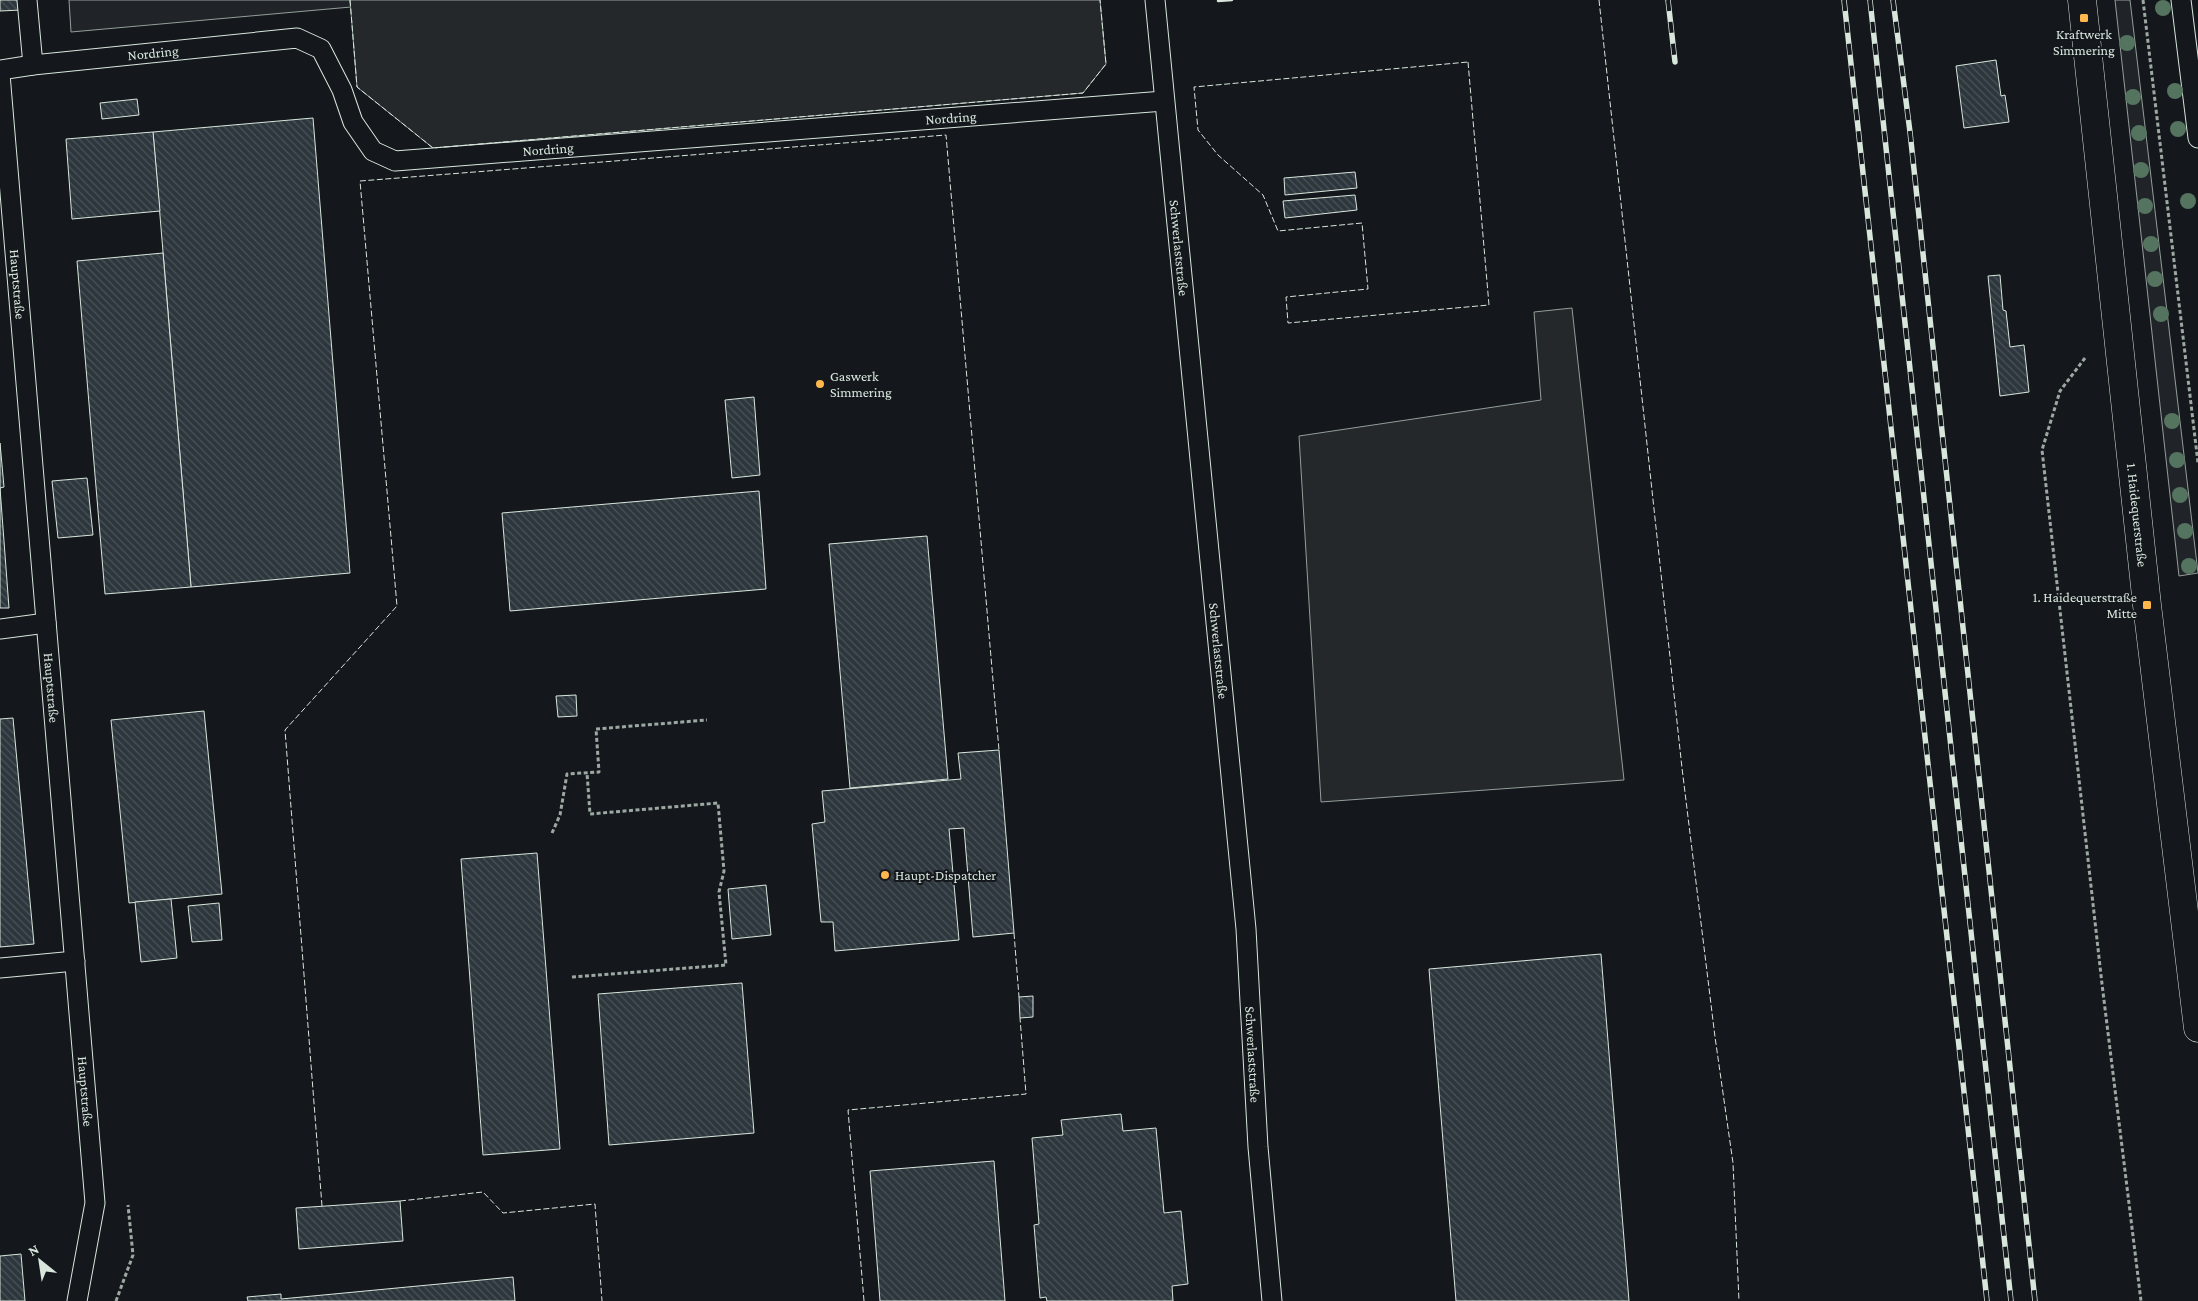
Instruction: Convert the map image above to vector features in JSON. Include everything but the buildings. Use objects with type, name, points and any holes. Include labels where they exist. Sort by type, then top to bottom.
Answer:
[{"type":"main road","name":"1. Haidequerstraße","points":[[2082,0],[2147,605],[2198,1028]]},
{"type":"lane","points":[[27,0],[33,65]]},
{"type":"lane","name":"Schwerlaststraße","points":[[1154,0],[1246,929],[1258,1147],[1272,1301]]},
{"type":"lane","points":[[2181,0],[2198,138]]},
{"type":"lane","name":"Nordring","points":[[0,72],[33,65],[297,38],[321,49],[342,90],[352,122],[373,151],[395,161],[1164,101]]},
{"type":"lane","name":"Hauptstraße","points":[[0,72],[94,1203],[77,1301]]},
{"type":"lane","points":[[0,629],[46,623]]},
{"type":"lane","points":[[0,968],[75,961]]},
{"type":"path","points":[[2143,0],[2198,463]]},
{"type":"path","points":[[2117,317],[2060,391],[2042,450],[2102,984],[2141,1301]]},
{"type":"path","points":[[552,834],[560,815],[567,774],[599,772],[596,729],[707,720]]},
{"type":"path","points":[[572,977],[726,965],[719,892],[724,871],[718,802],[590,814],[587,774]]},
{"type":"shaded area","points":[[69,0],[350,0],[351,7],[71,32]]},
{"type":"shaded area","points":[[350,0],[1100,0],[1106,64],[1083,93],[433,148],[357,87]]},
{"type":"shaded area","points":[[2115,0],[2130,0],[2198,573],[2179,576]]},
{"type":"shaded area","points":[[1572,308],[1624,780],[1321,802],[1299,436],[1541,400],[1534,312]]},
{"type":"railway","points":[[1668,0],[1675,62]]},
{"type":"railway","points":[[1844,0],[1987,1301]]},
{"type":"railway","points":[[1870,0],[2011,1301]]},
{"type":"railway","points":[[1893,0],[1910,132],[2035,1301]]},
{"type":"fence","points":[[350,0],[357,87],[433,148],[1083,93],[1106,64],[1100,0]]},
{"type":"fence","points":[[1599,0],[1682,768],[1715,1037],[1733,1163],[1739,1301]]},
{"type":"fence","points":[[1468,62],[1489,305],[1288,323],[1286,297],[1368,289],[1362,223],[1278,231],[1263,195],[1218,155],[1198,130],[1194,87],[1468,62]]},
{"type":"fence","points":[[322,1206],[285,730],[397,606],[360,181],[946,135],[999,750]]},
{"type":"fence","points":[[1014,933],[1019,997]]},
{"type":"fence","points":[[864,1301],[848,1110],[1026,1094],[1020,1018]]},
{"type":"fence","points":[[400,1201],[483,1192],[503,1213],[595,1204],[602,1301]]},
{"type":"wall","points":[[1218,1],[1232,0]]},
{"type":"place","name":"Kraftwerk Simmering","points":[[2084,18]]},
{"type":"place","name":"Gaswerk Simmering","points":[[820,384]]},
{"type":"place","name":"1. Haidequerstraße Mitte","points":[[2147,605]]},
{"type":"place","name":"Haupt-Dispatcher","points":[[885,875]]}]
